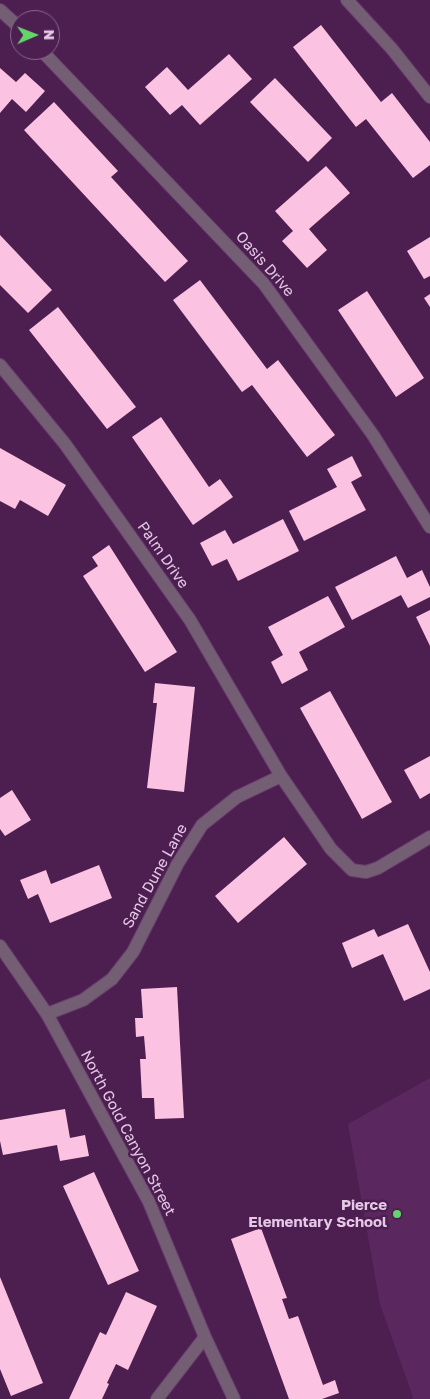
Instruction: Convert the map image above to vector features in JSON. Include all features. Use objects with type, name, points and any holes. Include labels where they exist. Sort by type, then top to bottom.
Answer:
[{"type":"street","points":[[347,0],[392,49],[430,97]]},
{"type":"street","points":[[0,10],[10,19]]},
{"type":"street","name":"Oasis Drive","points":[[51,60],[264,284],[373,436],[430,527]]},
{"type":"street","name":"Palm Drive","points":[[0,365],[65,444],[190,620],[281,776]]},
{"type":"street","points":[[281,776],[332,849],[352,870],[366,872],[378,868],[430,837]]},
{"type":"street","name":"Sand Dune Lane","points":[[47,1014],[83,1000],[112,979],[133,952],[178,863],[202,825],[237,797],[281,776]]},
{"type":"street","name":"North Gold Canyon Street","points":[[0,946],[47,1014],[149,1202],[205,1337],[234,1399]]},
{"type":"street","points":[[157,1399],[205,1337]]},
{"type":"shaded area","name":"Pierce Elementary School","points":[[430,1078],[430,1399],[412,1399],[413,1397],[380,1304],[348,1124]]},
{"type":"building","points":[[321,25],[381,102],[392,93],[430,142],[430,165],[413,178],[366,119],[356,127],[293,47]]},
{"type":"building","points":[[229,54],[252,79],[200,125],[182,105],[170,115],[145,87],[167,67],[188,90]]},
{"type":"building","points":[[0,68],[16,82],[25,73],[45,91],[26,112],[12,99],[0,113]]},
{"type":"building","points":[[275,78],[332,138],[308,162],[250,102]]},
{"type":"building","points":[[54,102],[118,171],[111,177],[188,261],[165,282],[24,130]]},
{"type":"building","points":[[326,166],[350,193],[309,229],[327,250],[307,268],[282,241],[293,231],[275,211]]},
{"type":"building","points":[[0,235],[52,290],[28,313],[0,285]]},
{"type":"building","points":[[430,237],[430,276],[424,279],[407,251]]},
{"type":"building","points":[[200,280],[267,369],[278,360],[335,435],[307,457],[252,385],[242,392],[173,300]]},
{"type":"building","points":[[367,291],[424,378],[396,397],[338,310]]},
{"type":"building","points":[[430,294],[430,307],[424,298]]},
{"type":"building","points":[[58,307],[136,407],[107,429],[29,330]]},
{"type":"building","points":[[161,417],[209,487],[220,479],[233,497],[193,525],[132,437]]},
{"type":"building","points":[[0,448],[66,485],[48,516],[20,500],[15,509],[0,501]]},
{"type":"building","points":[[352,456],[362,476],[351,482],[366,510],[304,541],[289,511],[337,487],[327,469]]},
{"type":"building","points":[[283,519],[299,551],[238,581],[227,559],[212,566],[200,543],[225,530],[233,544]]},
{"type":"building","points":[[109,545],[177,652],[145,672],[83,576],[98,566],[92,557]]},
{"type":"building","points":[[396,556],[407,578],[422,570],[430,587],[430,597],[408,608],[401,595],[352,620],[335,587]]},
{"type":"building","points":[[328,596],[345,627],[299,652],[308,670],[282,684],[271,662],[283,655],[268,627]]},
{"type":"building","points":[[430,610],[430,646],[416,617]]},
{"type":"building","points":[[155,683],[195,687],[184,792],[147,788],[157,703],[153,703]]},
{"type":"building","points":[[330,691],[392,802],[362,819],[300,708]]},
{"type":"building","points":[[430,756],[430,793],[420,799],[404,770]]},
{"type":"building","points":[[12,790],[31,820],[5,836],[0,829],[0,798]]},
{"type":"building","points":[[284,837],[307,864],[238,923],[215,896]]},
{"type":"building","points":[[99,865],[112,898],[50,923],[38,894],[28,899],[20,880],[46,870],[51,884]]},
{"type":"building","points":[[408,924],[430,972],[430,989],[404,1001],[383,954],[352,968],[342,943],[374,929],[378,937]]},
{"type":"building","points":[[177,987],[184,1118],[155,1119],[154,1098],[142,1098],[140,1059],[146,1059],[144,1036],[136,1037],[135,1018],[143,1018],[141,989]]},
{"type":"building","points":[[65,1109],[70,1138],[85,1135],[89,1156],[60,1161],[57,1145],[3,1155],[0,1141],[0,1120]]},
{"type":"building","points":[[94,1172],[139,1271],[108,1285],[63,1186]]},
{"type":"building","points":[[261,1228],[287,1298],[282,1299],[289,1319],[298,1316],[323,1385],[335,1380],[339,1393],[322,1399],[289,1399],[231,1239]]},
{"type":"building","points":[[0,1277],[43,1383],[11,1396],[0,1369]]},
{"type":"building","points":[[126,1292],[157,1306],[128,1370],[116,1364],[102,1399],[69,1399],[100,1332],[106,1335]]},
{"type":"place","name":"Pierce Elementary School","points":[[397,1214]]}]
